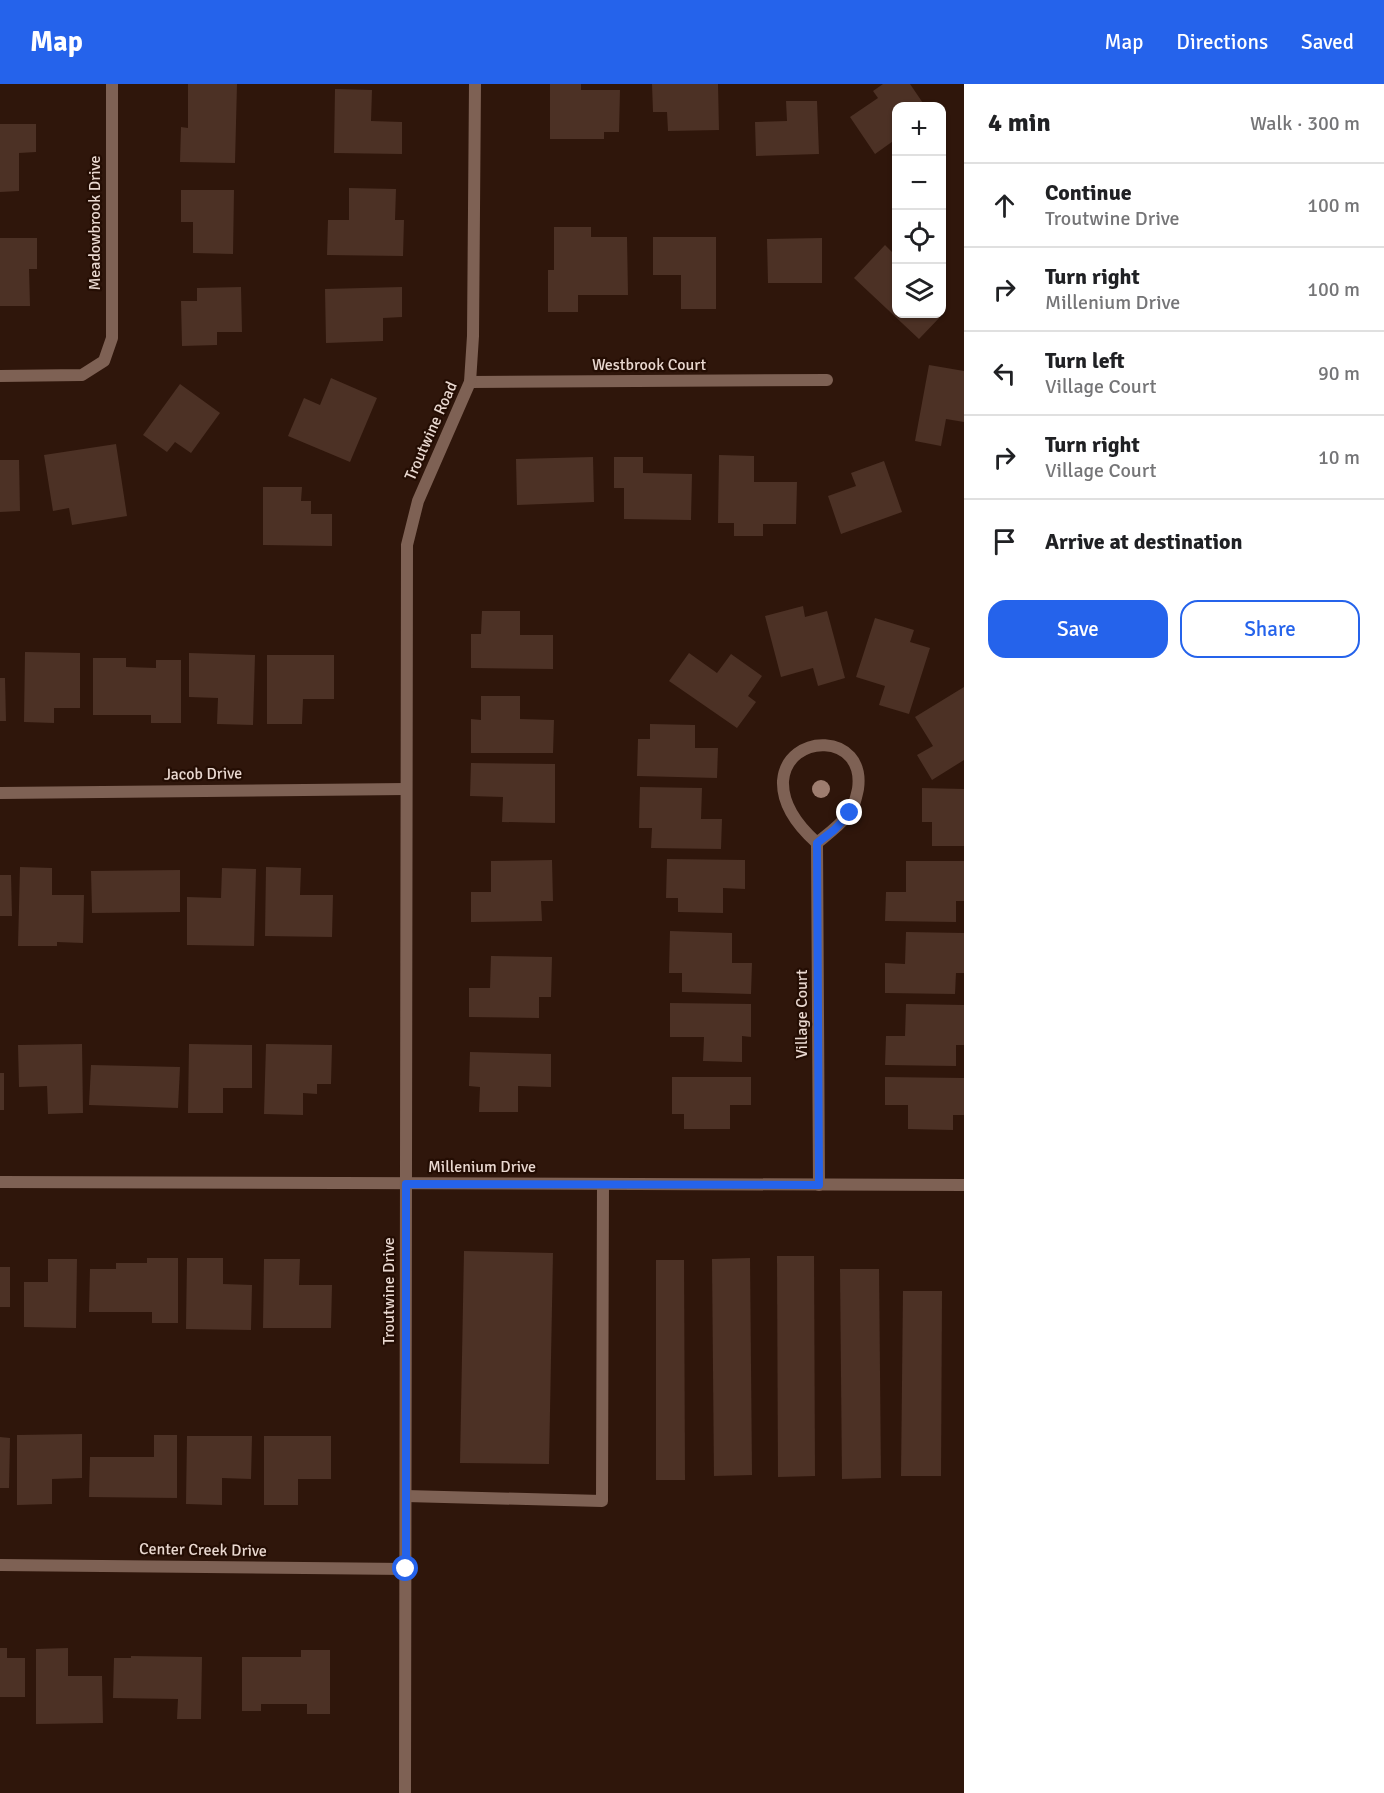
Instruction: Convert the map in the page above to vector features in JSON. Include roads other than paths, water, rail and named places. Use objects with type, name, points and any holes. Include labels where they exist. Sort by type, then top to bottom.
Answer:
[{"type":"street","name":"Meadowbrook Drive","points":[[0,376],[82,375],[104,361],[112,338],[112,84]]},
{"type":"street","name":"Troutwine Road","points":[[406,789],[407,545],[418,501],[470,382],[473,336],[476,84]]},
{"type":"street","name":"Westbrook Court","points":[[470,382],[827,380]]},
{"type":"street","points":[[819,746],[828,746],[848,754],[854,760],[858,786],[850,813],[834,830],[817,843],[803,829],[786,804],[784,773],[786,765],[801,752],[819,746]]},
{"type":"street","name":"Jacob Drive","points":[[0,793],[406,789]]},
{"type":"street","name":"Troutwine Drive","points":[[405,1793],[406,789]]},
{"type":"street","name":"Village Court","points":[[817,843],[819,1185]]},
{"type":"street","name":"Millenium Drive","points":[[0,1182],[964,1185]]},
{"type":"street","points":[[406,1496],[602,1501],[603,1184]]},
{"type":"street","name":"Center Creek Drive","points":[[0,1565],[406,1569]]}]
